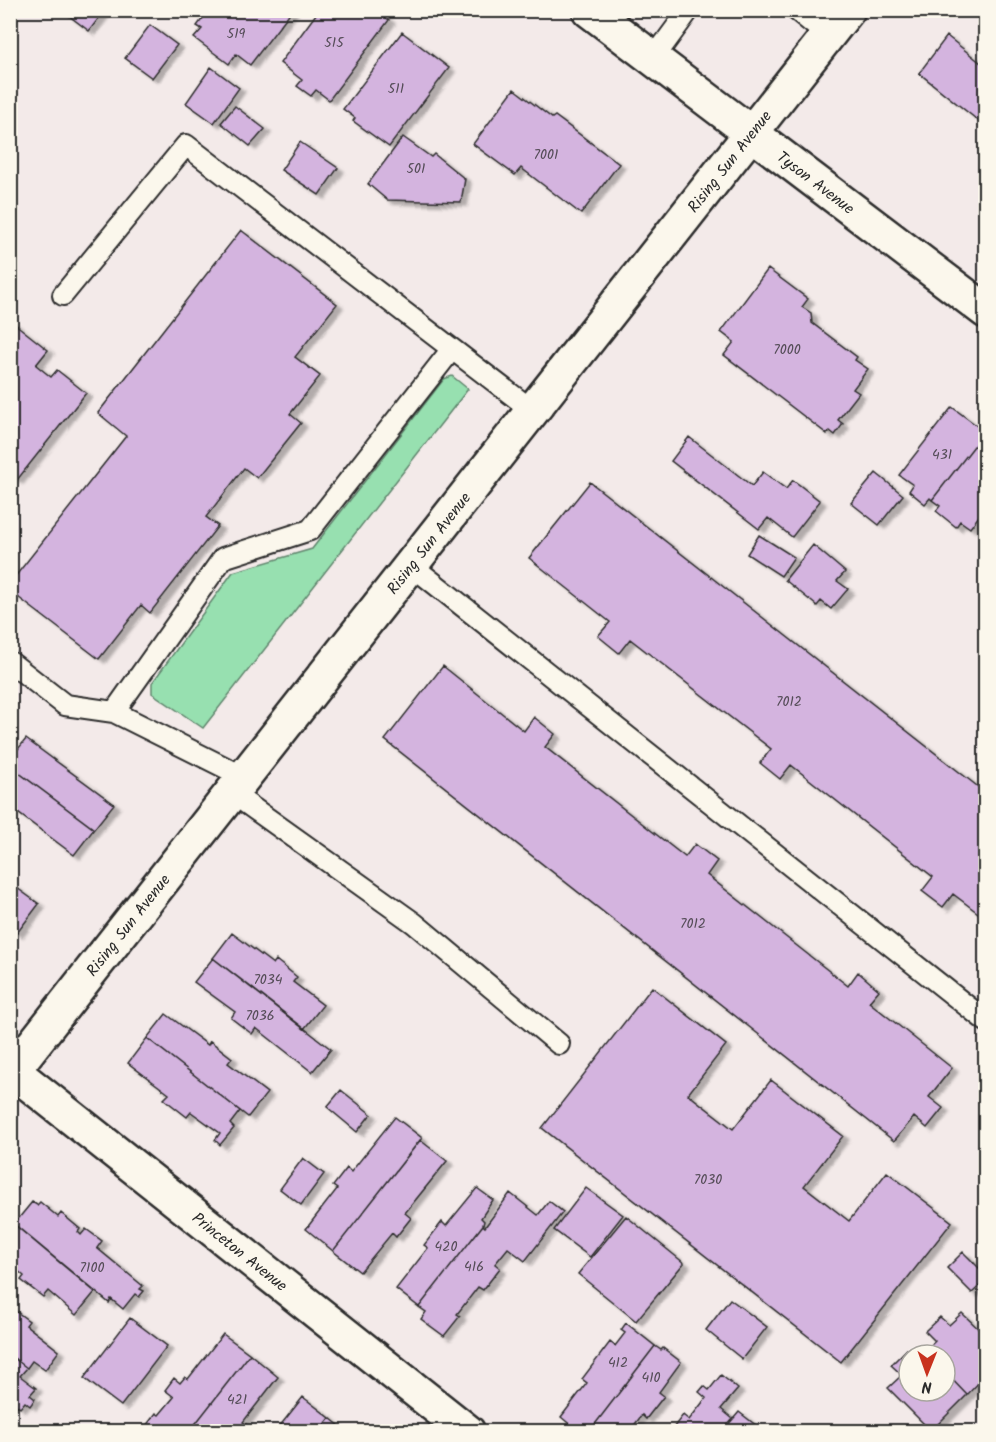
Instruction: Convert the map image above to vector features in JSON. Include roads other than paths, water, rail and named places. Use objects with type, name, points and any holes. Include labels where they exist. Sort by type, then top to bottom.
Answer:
[{"type":"main road","name":"Tyson Avenue","points":[[589,10],[986,311]]},
{"type":"main road","name":"Rising Sun Avenue","points":[[15,1060],[238,785],[848,10]]},
{"type":"main road","name":"Princeton Avenue","points":[[15,1060],[468,1431]]},
{"type":"lane","points":[[653,59],[689,10]]},
{"type":"lane","points":[[796,10],[828,36]]},
{"type":"lane","points":[[63,295],[186,145],[533,411]]},
{"type":"lane","points":[[114,712],[223,558],[310,530],[452,349]]},
{"type":"lane","points":[[411,565],[986,1022]]},
{"type":"lane","points":[[10,662],[65,705],[114,712],[238,785],[414,923],[559,1044]]}]
